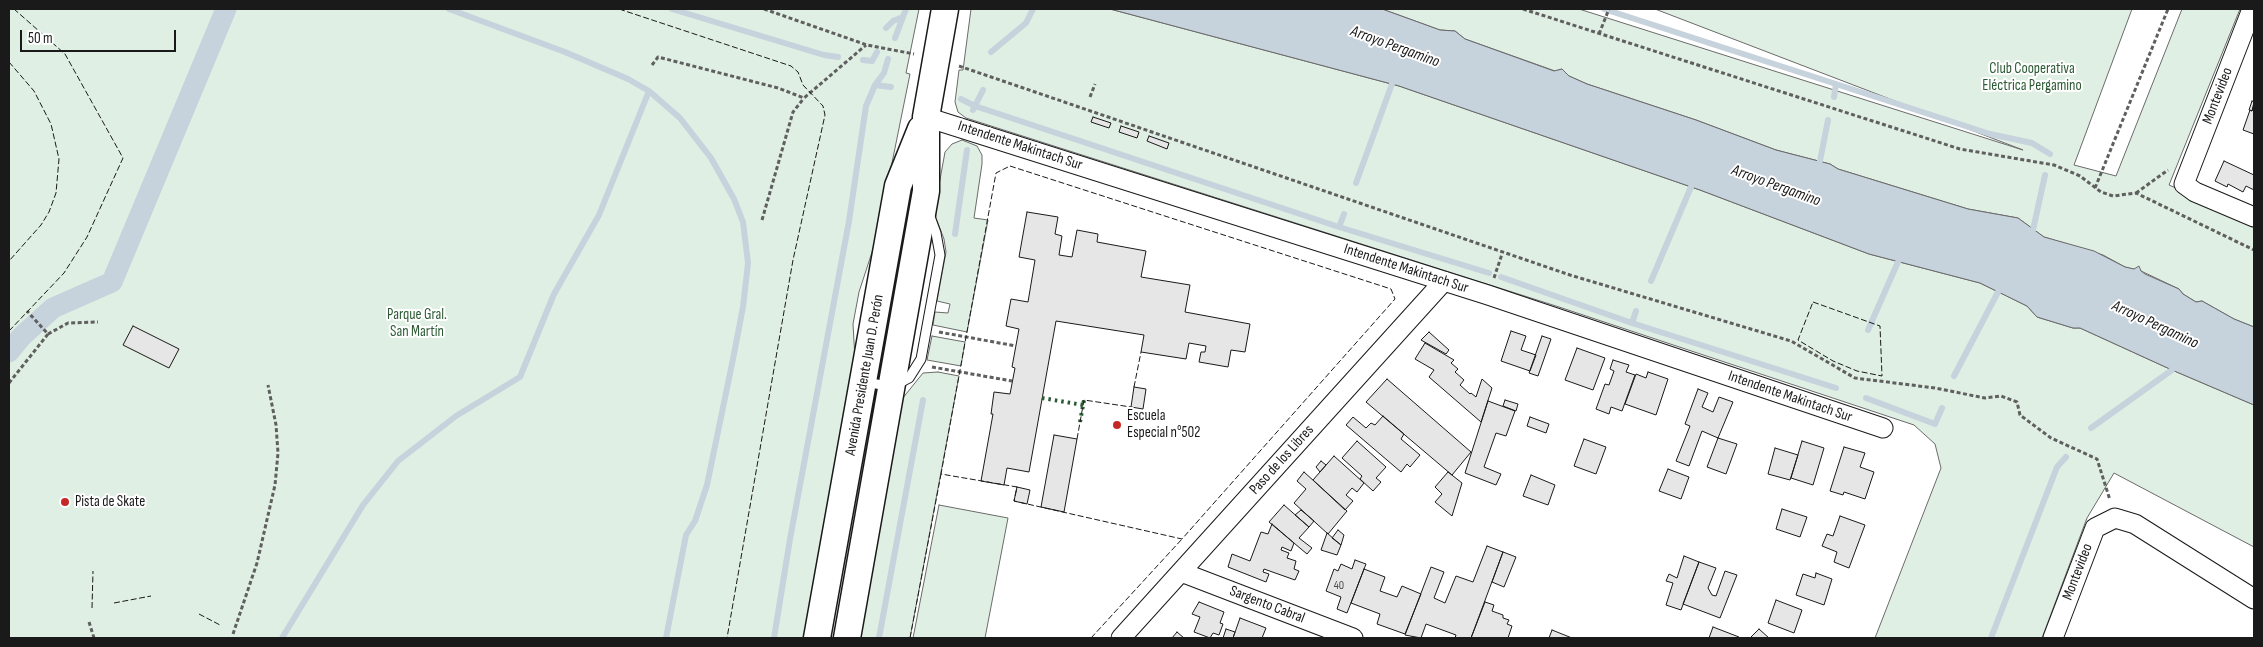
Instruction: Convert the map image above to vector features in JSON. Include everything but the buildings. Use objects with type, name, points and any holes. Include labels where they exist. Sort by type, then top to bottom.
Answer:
[{"type":"main road","name":"Avenida Presidente Juan D. Perón","points":[[847,638],[926,191],[926,117],[945,9]]},
{"type":"main road","name":"Avenida Presidente Juan D. Perón","points":[[818,638],[898,186],[926,117]]},
{"type":"street","name":"Montevideo","points":[[2252,9],[2184,184],[2195,192],[2254,217]]},
{"type":"street","name":"Intendente Makintach Sur","points":[[926,117],[1444,281],[1883,428]]},
{"type":"street","name":"Paso de los Libres","points":[[1120,638],[1444,281]]},
{"type":"street","name":"Montevideo","points":[[2053,638],[2095,528],[2115,518]]},
{"type":"street","points":[[2115,518],[2135,524],[2254,599]]},
{"type":"street","name":"Sargento Cabral","points":[[1181,572],[1353,638]]},
{"type":"lane","points":[[863,382],[892,387],[909,378],[919,364],[940,255],[936,233],[924,203]]},
{"type":"path","points":[[764,9],[866,45],[936,59],[1178,143],[1503,250],[1570,275],[1791,341],[1855,378],[1935,388],[1985,398],[2001,396],[2017,402],[2020,415],[2028,422],[2051,438],[2097,459],[2115,518]]},
{"type":"path","points":[[1523,9],[1960,148],[2054,165],[2080,176],[2096,188],[2112,196],[2136,193],[2164,171],[2191,164]]},
{"type":"path","points":[[1599,34],[1609,9]]},
{"type":"path","points":[[2096,188],[2168,9]]},
{"type":"path","points":[[762,220],[793,112],[804,98],[866,45]]},
{"type":"path","points":[[652,65],[658,57],[778,88],[804,98]]},
{"type":"path","points":[[1090,97],[1095,84]]},
{"type":"path","points":[[2136,193],[2254,250]]},
{"type":"path","points":[[1495,275],[1503,250]]},
{"type":"path","points":[[29,312],[48,334]]},
{"type":"path","points":[[9,383],[48,334],[68,323],[98,322]]},
{"type":"path","points":[[926,330],[1016,346]]},
{"type":"path","points":[[919,364],[1012,381]]},
{"type":"path","points":[[233,634],[257,563],[275,485],[278,453],[276,425],[268,385]]},
{"type":"path","points":[[89,622],[94,638]]},
{"type":"green space","name":"Parque Gral. San Martín","points":[[9,9],[919,9],[906,73],[910,74],[877,237],[859,292],[853,324],[855,359],[807,638],[9,638]]},
{"type":"green space","points":[[971,9],[1110,9],[1399,86],[1700,190],[1869,254],[1980,283],[2027,306],[2037,317],[2073,328],[2080,328],[2254,405],[2254,547],[2114,473],[2087,518],[2042,638],[1875,638],[1941,468],[1935,444],[1914,425],[1559,307],[966,118],[958,112],[955,102],[959,70],[963,70]]},
{"type":"green space","name":"Club Cooperativa Eléctrica Pergamino","points":[[1382,9],[1579,9],[2023,150],[1655,9],[2132,9],[2074,165],[2116,176],[2182,9],[2240,9],[2169,185],[2254,222],[2254,327],[2234,319],[2202,301],[2196,302],[2183,294],[2179,289],[2141,271],[2125,267],[2103,255],[2044,237],[2018,218],[1968,209],[1838,169],[1830,164],[1776,150],[1696,120],[1587,84],[1569,76],[1562,69],[1555,71],[1465,39],[1455,31],[1440,30]]},
{"type":"green space","points":[[962,140],[977,146],[982,155],[974,218],[988,220],[967,332],[933,325],[935,312],[948,313],[950,304],[937,301],[946,252],[944,239],[936,218],[935,207],[945,152],[952,144]]},
{"type":"green space","points":[[932,336],[965,342],[961,366],[927,360]]},
{"type":"green space","points":[[938,372],[959,376],[910,638],[854,638],[902,399],[923,373]]},
{"type":"green space","points":[[939,505],[1008,518],[985,638],[913,638]]},
{"type":"water","name":"Arroyo Pergamino","points":[[1110,9],[1382,9],[1440,30],[1455,31],[1465,39],[1554,71],[1562,69],[1569,76],[1587,84],[1696,120],[1776,150],[1830,164],[1838,169],[1968,209],[2018,218],[2044,237],[2094,251],[2125,267],[2134,269],[2139,266],[2145,274],[2179,289],[2183,294],[2196,302],[2202,301],[2234,319],[2254,327],[2254,405],[2080,328],[2073,328],[2037,317],[2027,306],[1980,283],[1869,254],[1700,190],[1399,86]]},
{"type":"waterway","points":[[9,352],[21,337],[53,308],[112,282],[226,9]]},
{"type":"waterway","points":[[449,9],[565,52],[628,79],[649,91],[680,118],[711,158],[734,199],[743,222],[748,263],[743,307],[707,485],[695,521],[686,535],[666,638]]},
{"type":"waterway","points":[[672,9],[824,55],[838,57]]},
{"type":"waterway","points":[[895,38],[906,9]]},
{"type":"waterway","points":[[991,52],[1026,23],[1033,9]]},
{"type":"waterway","points":[[1604,9],[1836,84],[1834,97]]},
{"type":"waterway","points":[[886,28],[893,21],[903,17]]},
{"type":"waterway","points":[[863,60],[872,61],[877,52]]},
{"type":"waterway","points":[[774,638],[790,539],[849,221],[866,106],[875,85],[884,73],[888,59]]},
{"type":"waterway","points":[[1356,183],[1392,84]]},
{"type":"waterway","points":[[1836,84],[1990,134],[2032,143],[2050,154]]},
{"type":"waterway","points":[[875,85],[891,87]]},
{"type":"waterway","points":[[973,110],[983,90]]},
{"type":"waterway","points":[[282,638],[363,505],[398,461],[456,416],[520,377],[554,294],[599,215],[649,91]]},
{"type":"waterway","points":[[961,99],[975,106],[1339,227],[1489,273]]},
{"type":"waterway","points":[[1820,161],[1828,120]]},
{"type":"waterway","points":[[955,234],[967,150]]},
{"type":"waterway","points":[[2033,230],[2045,175]]},
{"type":"waterway","points":[[1651,281],[1691,187]]},
{"type":"waterway","points":[[1339,227],[1344,214]]},
{"type":"waterway","points":[[1868,330],[1898,262]]},
{"type":"waterway","points":[[1501,277],[1632,323],[1836,388]]},
{"type":"waterway","points":[[1954,376],[1998,292]]},
{"type":"waterway","points":[[1632,323],[1636,311]]},
{"type":"waterway","points":[[2091,428],[2172,370]]},
{"type":"waterway","points":[[1866,398],[1935,424],[1942,408]]},
{"type":"waterway","points":[[879,638],[923,400]]},
{"type":"waterway","points":[[1991,638],[2057,467],[2066,457]]},
{"type":"hedge","points":[[1042,398],[1083,405]]},
{"type":"hedge","points":[[1080,422],[1084,400]]},
{"type":"fence","points":[[9,331],[64,273],[87,237],[123,158],[65,54],[14,9]]},
{"type":"fence","points":[[619,9],[791,66],[798,72],[803,85],[823,106],[825,115],[793,260],[727,638]]},
{"type":"fence","points":[[9,62],[34,91],[51,124],[59,159],[56,193],[49,212],[41,225],[9,261]]},
{"type":"fence","points":[[1010,166],[1391,289],[1395,299],[1182,539],[1014,501],[1017,487],[941,474],[996,173],[1010,166]]},
{"type":"fence","points":[[1813,302],[1880,326],[1882,376],[1857,371],[1833,361],[1798,340],[1813,302]]},
{"type":"fence","points":[[1134,387],[1141,352]]},
{"type":"fence","points":[[1077,439],[1084,400],[1131,407]]},
{"type":"fence","points":[[910,638],[941,474]]},
{"type":"fence","points":[[1091,638],[1182,539]]},
{"type":"fence","points":[[92,608],[93,571]]},
{"type":"fence","points":[[114,603],[151,596]]},
{"type":"fence","points":[[199,614],[220,625]]},
{"type":"place","name":"Escuela Especial n°502","points":[[1117,425]]},
{"type":"place","name":"Pista de Skate","points":[[65,502]]}]
